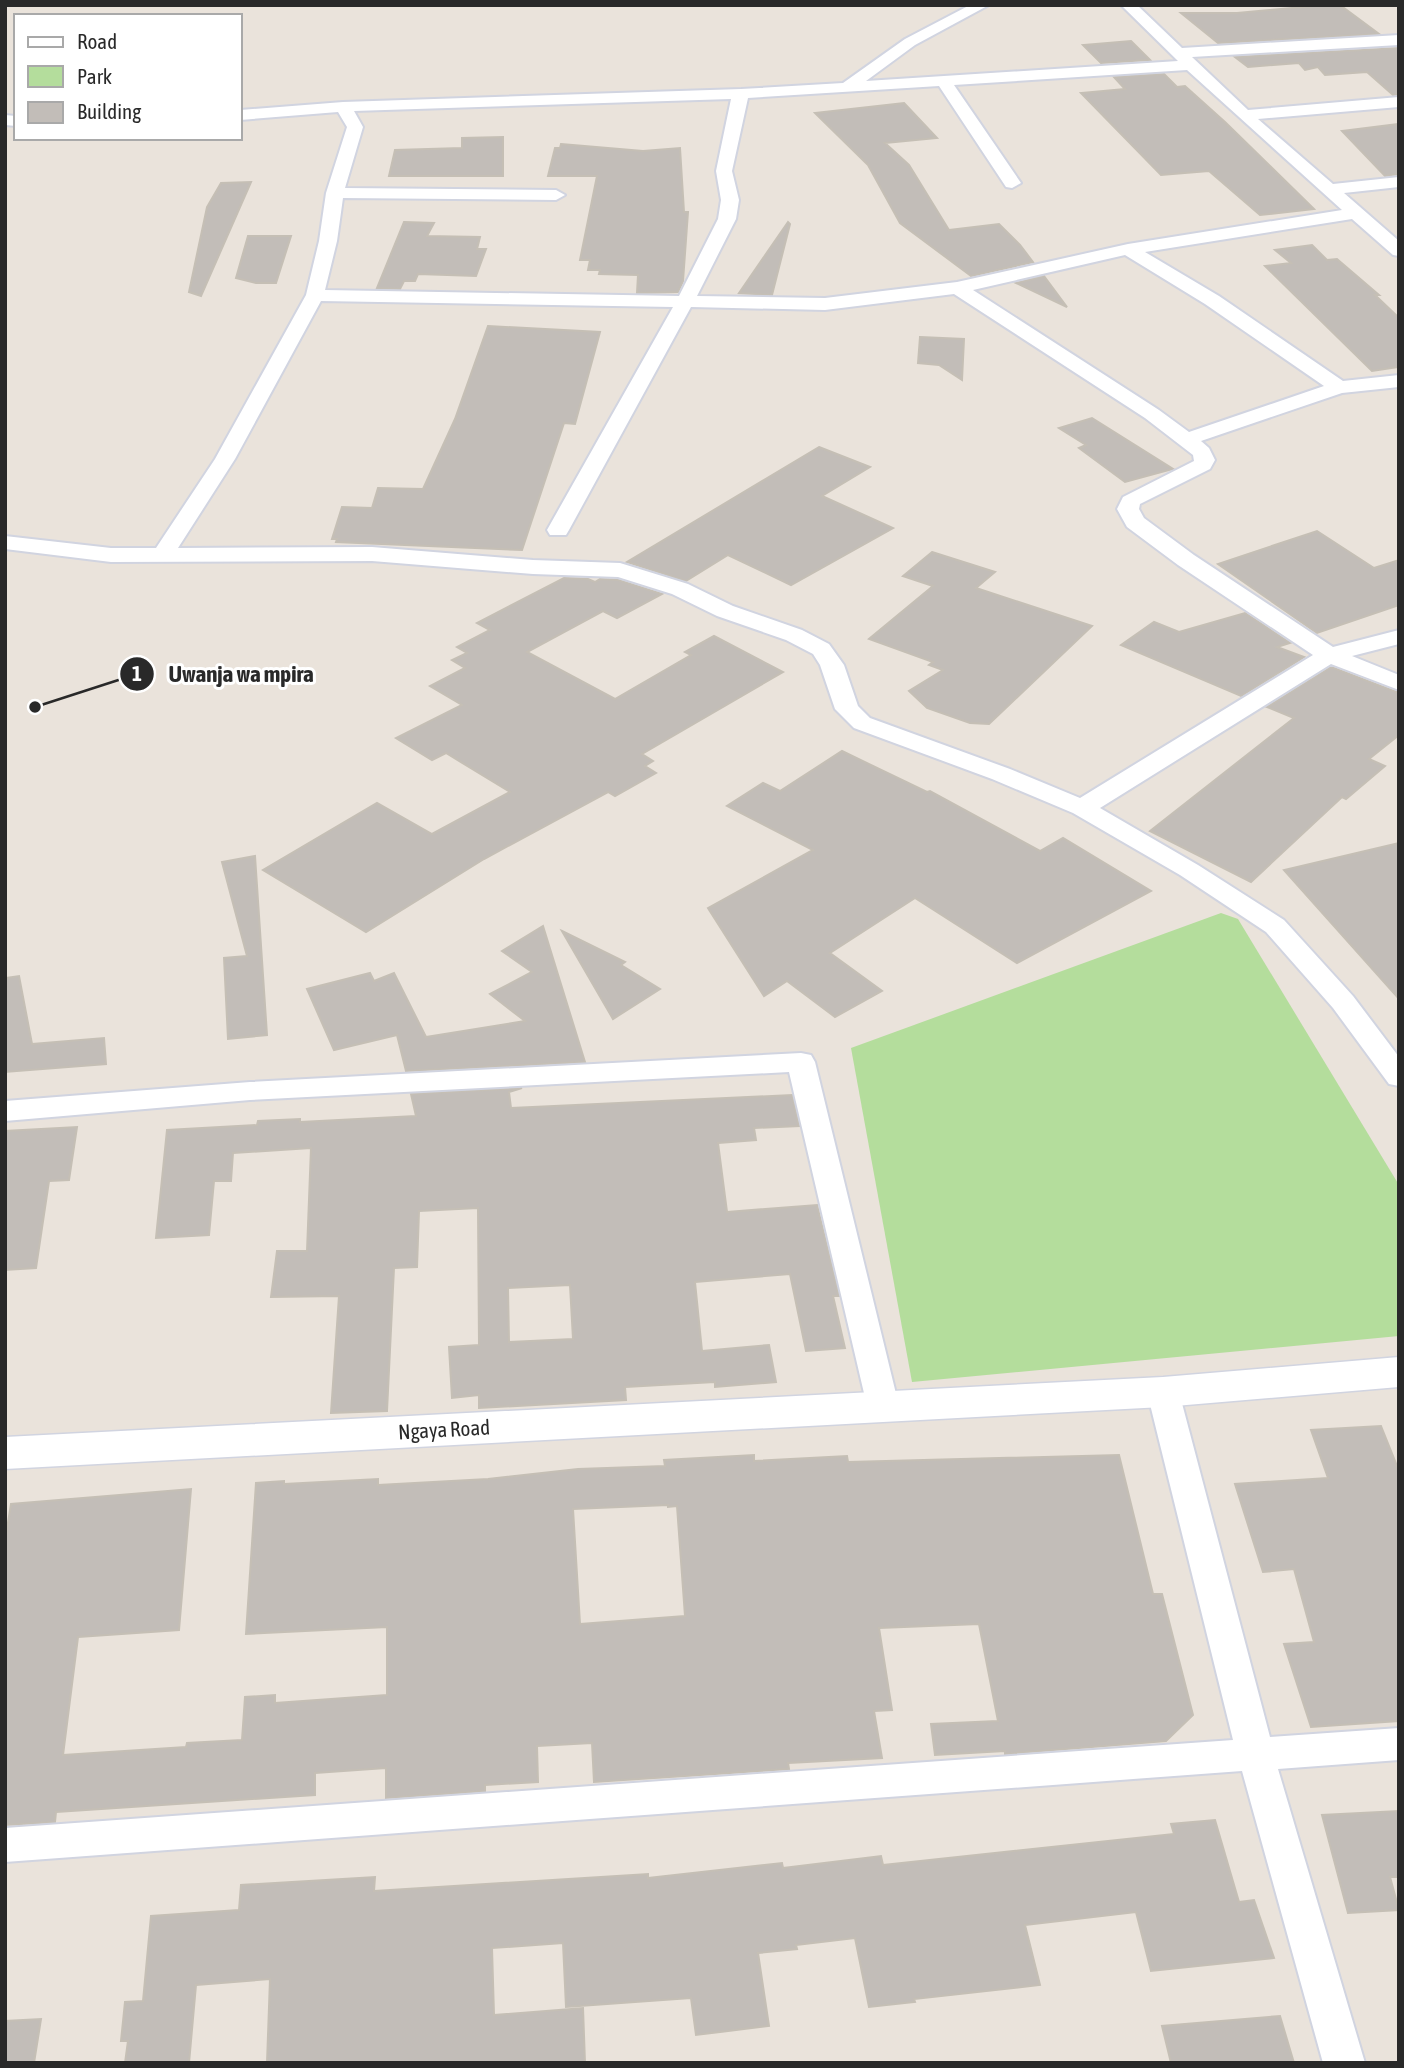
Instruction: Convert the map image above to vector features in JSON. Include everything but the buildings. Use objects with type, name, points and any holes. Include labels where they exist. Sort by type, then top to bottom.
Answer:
[{"type":"street","points":[[849,86],[910,42],[982,5]]},
{"type":"street","points":[[1128,5],[1244,115],[1399,251]]},
{"type":"street","points":[[242,115],[343,107],[741,94],[943,80],[1399,40]]},
{"type":"street","points":[[943,80],[1012,183]]},
{"type":"street","points":[[558,530],[685,302],[727,219],[730,200],[724,171],[734,115],[741,94]]},
{"type":"street","points":[[1244,115],[1399,102]]},
{"type":"street","points":[[162,556],[225,459],[315,295],[328,242],[335,194],[355,127],[343,107]]},
{"type":"street","points":[[1329,190],[1399,182]]},
{"type":"street","points":[[335,194],[556,195]]},
{"type":"street","points":[[315,295],[825,304],[957,288],[1128,249],[1355,213]]},
{"type":"street","points":[[1128,249],[1253,327],[1339,387]]},
{"type":"street","points":[[957,288],[1188,439],[1202,452],[1205,460],[1203,465],[1129,501],[1128,509],[1135,522],[1185,561],[1329,655],[1399,683]]},
{"type":"street","points":[[1188,439],[1339,387],[1399,381]]},
{"type":"street","points":[[5,542],[75,552],[162,556],[372,554],[533,567],[620,570],[680,589],[725,611],[794,635],[821,649],[832,665],[847,709],[862,723],[988,769],[1082,808],[1189,870],[1275,926],[1343,1002],[1399,1077]]},
{"type":"street","points":[[1082,808],[1329,655],[1399,638]]},
{"type":"street","points":[[5,1111],[250,1091],[801,1062],[883,1406]]},
{"type":"street","name":"Ngaya Road","points":[[5,1453],[1163,1392],[1399,1372]]},
{"type":"street","points":[[1163,1392],[1255,1753],[1344,2063]]},
{"type":"street","points":[[5,1845],[1399,1744]]},
{"type":"green space","points":[[1221,913],[1238,919],[1399,1185],[1399,1336],[912,1382],[851,1048]]},
{"type":"place","name":"Uwanja wa mpira","points":[[35,707]]}]
